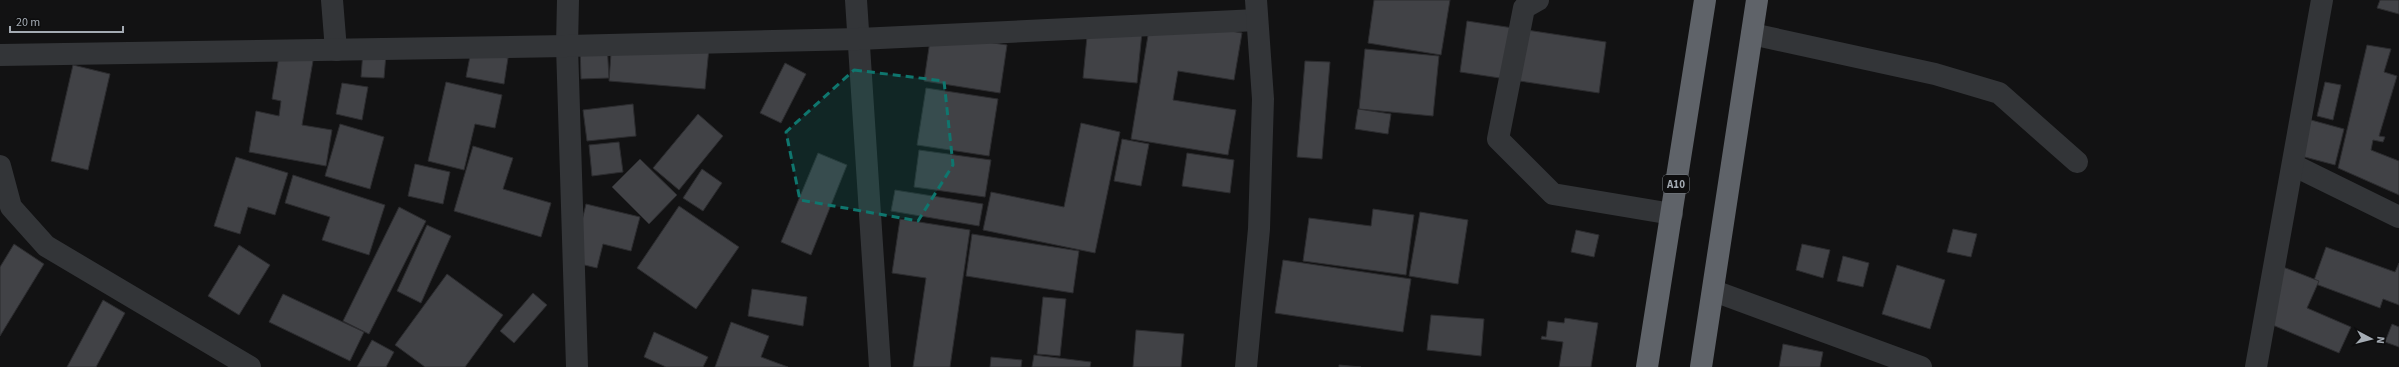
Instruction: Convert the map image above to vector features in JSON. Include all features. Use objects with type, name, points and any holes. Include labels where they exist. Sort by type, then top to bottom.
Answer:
[{"type":"highway","name":"A10","points":[[1647,367],[1705,0]]},
{"type":"highway","points":[[1701,367],[1714,291],[1757,0]]},
{"type":"street","points":[[332,0],[336,50]]},
{"type":"street","points":[[568,0],[567,46],[577,367]]},
{"type":"street","points":[[856,0],[880,367]]},
{"type":"street","points":[[1538,0],[1524,8],[1498,139],[1553,194],[1672,214]]},
{"type":"street","points":[[2256,367],[2322,0]]},
{"type":"street","points":[[0,54],[567,46],[859,39],[1257,10],[1263,99],[1260,198],[1246,367]]},
{"type":"street","points":[[1752,34],[1935,74],[1999,93],[2077,162]]},
{"type":"street","points":[[2293,165],[2399,217]]},
{"type":"street","points":[[0,166],[5,215],[46,246],[250,367]]},
{"type":"street","points":[[1714,291],[1921,367]]},
{"type":"highlighted area","points":[[854,70],[944,81],[953,165],[918,221],[800,200],[786,132]]},
{"type":"building","points":[[1374,0],[1450,0],[1441,55],[1368,43]]},
{"type":"building","points":[[2380,0],[2399,0],[2399,14],[2377,8]]},
{"type":"building","points":[[1151,17],[1242,33],[1234,80],[1178,71],[1173,100],[1236,110],[1228,155],[1131,139]]},
{"type":"building","points":[[1467,21],[1606,42],[1599,93],[1460,72]]},
{"type":"building","points":[[1088,26],[1142,32],[1137,83],[1083,78]]},
{"type":"building","points":[[931,34],[1007,45],[1000,93],[924,81]]},
{"type":"building","points":[[612,40],[709,48],[705,89],[609,81]]},
{"type":"building","points":[[607,43],[609,78],[581,79],[580,44]]},
{"type":"building","points":[[2367,45],[2391,49],[2384,72],[2397,76],[2379,136],[2385,137],[2383,142],[2373,140],[2371,150],[2399,161],[2399,195],[2338,168]]},
{"type":"building","points":[[1365,49],[1439,56],[1433,116],[1359,109]]},
{"type":"building","points":[[280,50],[314,55],[302,125],[332,130],[326,166],[249,152],[256,111],[279,116],[281,101],[272,99]]},
{"type":"building","points":[[363,51],[386,54],[384,78],[361,77]]},
{"type":"building","points":[[471,51],[508,58],[504,84],[466,77]]},
{"type":"building","points":[[1305,61],[1330,62],[1322,159],[1297,157]]},
{"type":"building","points":[[785,63],[806,74],[781,123],[760,113]]},
{"type":"building","points":[[73,65],[110,74],[88,170],[51,161]]},
{"type":"building","points":[[446,82],[502,95],[495,128],[475,124],[464,170],[428,161]]},
{"type":"building","points":[[2325,82],[2341,85],[2333,120],[2317,116]]},
{"type":"building","points":[[342,83],[368,87],[362,120],[336,114]]},
{"type":"building","points":[[926,88],[998,99],[989,156],[917,145]]},
{"type":"building","points":[[633,104],[636,136],[587,141],[583,110]]},
{"type":"building","points":[[1358,109],[1391,114],[1388,134],[1355,129]]},
{"type":"building","points":[[698,114],[723,136],[679,190],[653,168]]},
{"type":"building","points":[[2311,120],[2344,129],[2335,165],[2301,156]]},
{"type":"building","points":[[1081,123],[1120,132],[1095,253],[983,230],[991,192],[1064,207]]},
{"type":"building","points":[[340,124],[384,137],[370,189],[325,176]]},
{"type":"building","points":[[1122,139],[1149,144],[1141,186],[1114,181]]},
{"type":"building","points":[[619,142],[623,172],[592,176],[589,145]]},
{"type":"building","points":[[473,146],[513,158],[503,189],[551,203],[541,237],[454,211]]},
{"type":"building","points":[[919,150],[991,160],[985,197],[914,187]]},
{"type":"building","points":[[818,153],[847,165],[811,255],[781,242]]},
{"type":"building","points":[[1187,153],[1234,160],[1230,193],[1182,186]]},
{"type":"building","points":[[236,157],[288,173],[275,215],[248,207],[240,234],[214,226]]},
{"type":"building","points":[[640,159],[677,195],[649,224],[612,187]]},
{"type":"building","points":[[415,164],[450,172],[443,204],[408,196]]},
{"type":"building","points":[[702,169],[722,183],[703,211],[683,198]]},
{"type":"building","points":[[293,175],[385,205],[369,255],[322,240],[330,217],[285,203]]},
{"type":"building","points":[[895,190],[983,204],[979,226],[891,211]]},
{"type":"building","points":[[586,204],[640,217],[631,251],[603,244],[597,268],[572,262]]},
{"type":"building","points":[[679,206],[739,247],[696,309],[637,268]]},
{"type":"building","points":[[399,207],[426,221],[369,334],[343,321]]},
{"type":"building","points":[[1373,209],[1414,215],[1406,275],[1303,261],[1309,218],[1371,226]]},
{"type":"building","points":[[1420,212],[1468,220],[1458,284],[1409,276]]},
{"type":"building","points":[[900,219],[970,230],[950,367],[913,367],[926,278],[892,273]]},
{"type":"building","points":[[427,225],[451,236],[421,303],[397,291]]},
{"type":"building","points":[[1953,229],[1977,234],[1971,257],[1947,252]]},
{"type":"building","points":[[1576,230],[1599,235],[1594,257],[1571,252]]},
{"type":"building","points":[[972,234],[1079,251],[1073,293],[966,276]]},
{"type":"building","points":[[14,244],[44,264],[0,336],[0,267]]},
{"type":"building","points":[[1802,244],[1830,250],[1823,278],[1796,270]]},
{"type":"building","points":[[239,245],[270,265],[239,315],[208,296]]},
{"type":"building","points":[[2326,247],[2395,272],[2399,263],[2399,305],[2383,299],[2380,308],[2313,283]]},
{"type":"building","points":[[1843,256],[1869,263],[1863,287],[1837,281]]},
{"type":"building","points":[[1283,260],[1411,279],[1403,332],[1275,313]]},
{"type":"building","points":[[1897,265],[1945,280],[1930,329],[1882,314]]},
{"type":"building","points":[[2278,265],[2319,281],[2307,308],[2351,327],[2339,353],[2256,318]]},
{"type":"building","points":[[447,274],[503,315],[465,367],[425,367],[395,345]]},
{"type":"building","points":[[752,289],[807,297],[803,326],[748,316]]},
{"type":"building","points":[[533,293],[547,305],[514,343],[500,331]]},
{"type":"building","points":[[283,294],[364,332],[350,361],[269,322]]},
{"type":"building","points":[[1043,297],[1066,299],[1060,356],[1037,354]]},
{"type":"building","points":[[103,300],[125,313],[96,367],[67,367]]},
{"type":"building","points":[[1431,315],[1484,319],[1481,356],[1427,350]]},
{"type":"building","points":[[1565,318],[1598,323],[1591,367],[1559,367],[1563,342],[1541,339],[1542,336],[1546,337],[1548,321],[1564,323]]},
{"type":"building","points":[[731,322],[769,336],[761,357],[788,367],[715,367]]},
{"type":"building","points":[[2392,324],[2399,327],[2399,347],[2385,342]]},
{"type":"building","points":[[1136,330],[1184,334],[1181,367],[1133,367]]},
{"type":"building","points":[[654,332],[708,357],[703,367],[666,367],[644,357]]},
{"type":"building","points":[[372,340],[394,352],[386,367],[357,367]]},
{"type":"building","points":[[1783,344],[1823,352],[1820,367],[1779,367]]},
{"type":"building","points":[[1034,355],[1091,362],[1090,367],[1032,367]]},
{"type":"building","points":[[991,357],[1022,360],[1021,367],[990,367]]},
{"type":"building","points":[[1339,365],[1361,367],[1339,367]]}]
